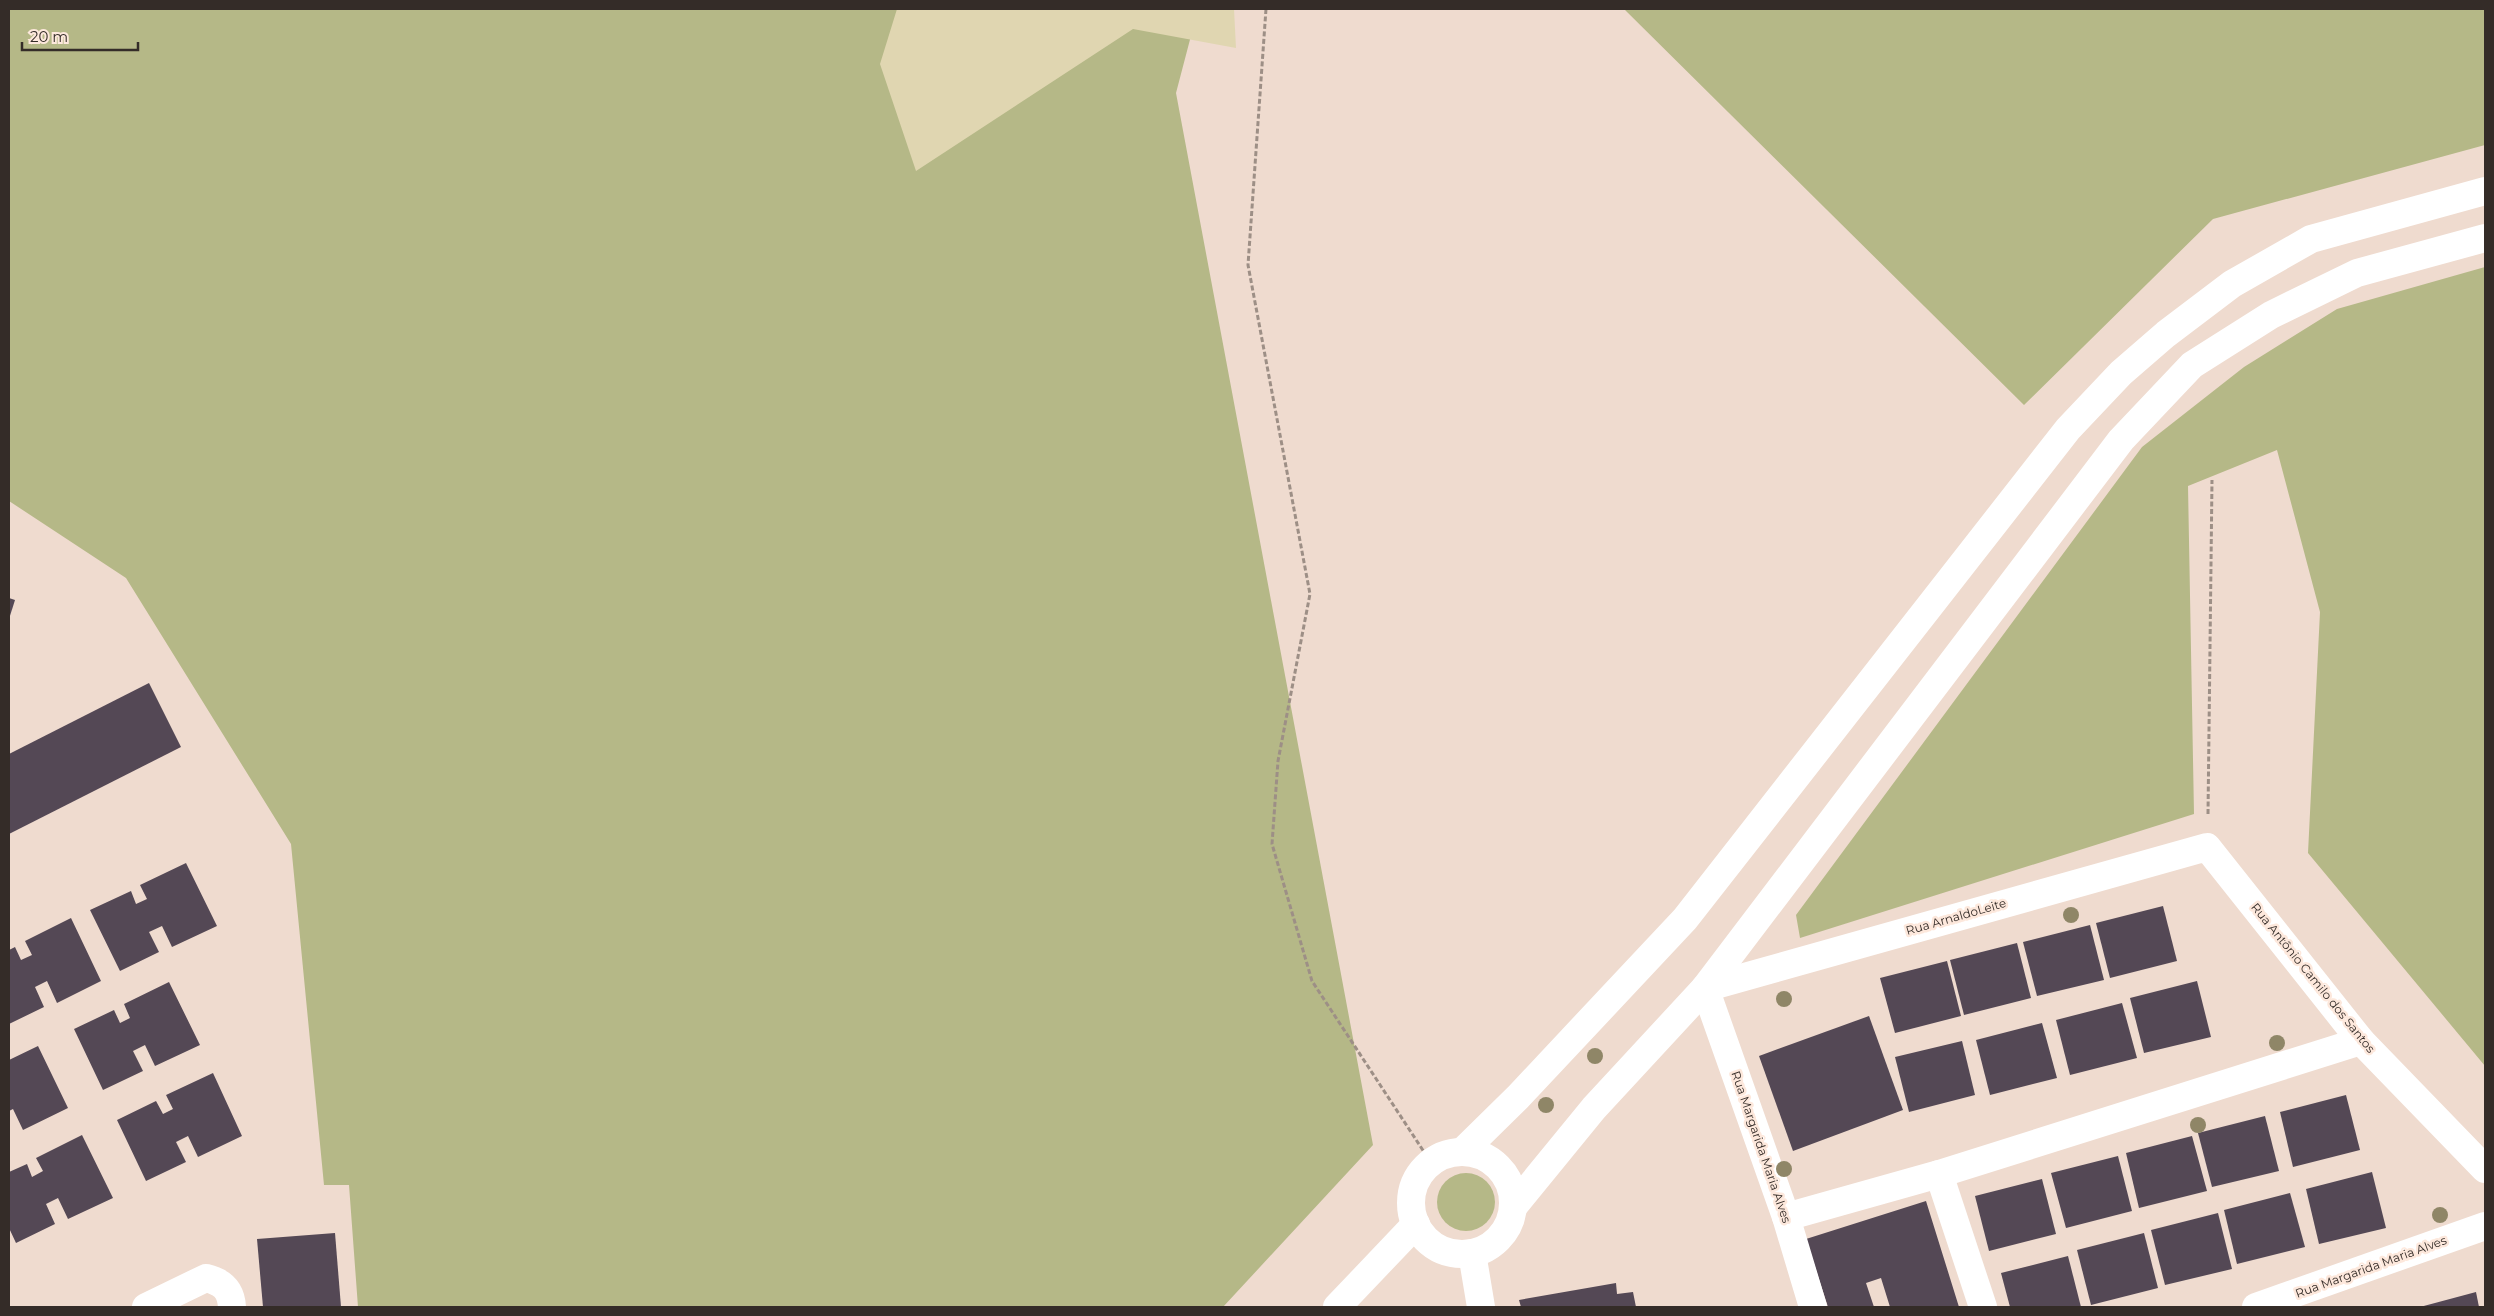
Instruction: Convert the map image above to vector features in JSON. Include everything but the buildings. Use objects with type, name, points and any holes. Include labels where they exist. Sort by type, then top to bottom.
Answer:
[{"type":"main road","points":[[1462,1152],[1518,1097],[1684,919],[2068,430],[2121,373],[2166,334],[2232,284],[2311,239],[2485,191]]},
{"type":"main road","points":[[1514,1206],[1594,1108],[1706,988],[2121,440],[2192,365],[2271,315],[2356,273],[2485,238]]},
{"type":"main road","name":"Rua ArnaldoLeite","points":[[1706,988],[2207,847]]},
{"type":"main road","name":"Rua Antônio Camilo dos Santos","points":[[2207,847],[2361,1041],[2485,1169]]},
{"type":"main road","name":"Rua Margarida Maria Alves","points":[[1706,988],[1786,1217],[1813,1307]]},
{"type":"main road","points":[[1786,1217],[1939,1174],[2361,1041]]},
{"type":"main road","points":[[1462,1152],[1478,1154],[1494,1162],[1505,1174],[1512,1190],[1514,1206],[1510,1223],[1501,1237],[1488,1247],[1472,1253],[1454,1253],[1439,1248],[1425,1238],[1416,1224],[1411,1208],[1412,1190],[1419,1175],[1430,1162],[1445,1155],[1462,1152]]},
{"type":"main road","points":[[1939,1174],[1983,1307]]},
{"type":"main road","points":[[1337,1307],[1416,1224]]},
{"type":"main road","name":"Rua Margarida Maria Alves","points":[[2256,1307],[2485,1226]]},
{"type":"main road","points":[[1472,1253],[1481,1307]]},
{"type":"main road","points":[[146,1307],[206,1278],[216,1280],[226,1287],[232,1299],[232,1307]]},
{"type":"path","points":[[1266,9],[1248,264],[1310,594],[1278,761],[1272,844],[1312,981],[1430,1162]]},
{"type":"path","points":[[2207,847],[2212,480]]},
{"type":"green space","points":[[9,9],[1198,9],[1176,93],[1373,1145],[1223,1307],[358,1307],[349,1185],[324,1185],[291,844],[126,578],[9,501]]},
{"type":"green space","points":[[1624,9],[2485,9],[2485,145],[2213,219],[2024,405]]},
{"type":"green space","points":[[2485,267],[2485,1066],[2308,853],[2320,612],[2277,450],[2188,486],[2194,814],[1800,938],[1796,915],[2142,447],[2244,367],[2337,309]]},
{"type":"green space","points":[[1466,1173],[1477,1175],[1490,1186],[1495,1202],[1493,1213],[1482,1226],[1466,1231],[1455,1229],[1442,1218],[1437,1202],[1439,1191],[1450,1178]]},
{"type":"sand","points":[[897,9],[1234,9],[1236,48],[1133,29],[916,171],[880,64]]}]
